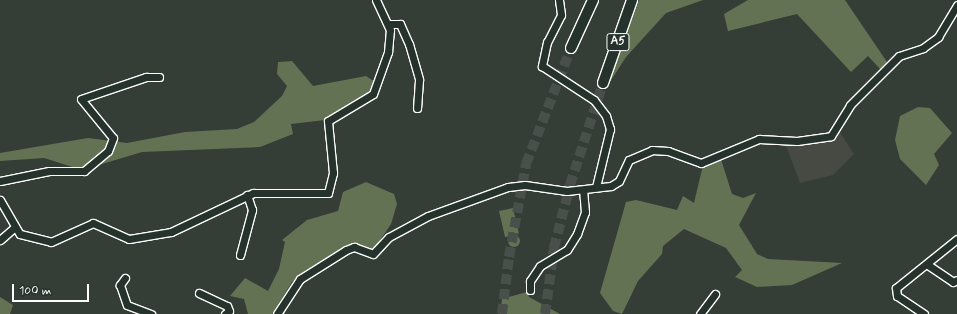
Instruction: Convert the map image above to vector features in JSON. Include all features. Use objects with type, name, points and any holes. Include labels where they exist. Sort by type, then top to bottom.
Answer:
[{"type":"highway","points":[[571,48],[593,0]]},
{"type":"highway","name":"Α5","points":[[604,84],[632,0]]},
{"type":"street","points":[[0,200],[15,227],[26,238],[45,242],[64,239],[94,223],[131,239],[175,231],[247,195],[330,192],[333,170],[328,121],[373,94],[389,47],[388,24],[376,0]]},
{"type":"street","points":[[559,0],[561,15],[547,42],[542,66],[594,100],[606,116],[610,129],[596,187]]},
{"type":"street","points":[[277,314],[304,276],[350,248],[373,254],[389,236],[428,216],[514,186],[563,191],[583,190],[614,185],[630,160],[652,150],[666,150],[701,163],[760,139],[797,141],[831,136],[850,105],[898,56],[923,48],[938,37],[954,20],[957,5]]},
{"type":"street","points":[[388,24],[400,24],[409,44],[419,80],[416,108]]},
{"type":"street","points":[[0,181],[50,171],[84,171],[106,154],[113,138],[82,104],[82,98],[159,76]]},
{"type":"street","points":[[530,290],[530,280],[540,266],[565,251],[577,234],[585,212],[583,190]]},
{"type":"street","points":[[240,255],[252,210],[247,195]]},
{"type":"street","points":[[0,240],[15,227]]},
{"type":"street","points":[[924,314],[894,291],[957,239]]},
{"type":"street","points":[[928,264],[953,282],[957,280]]},
{"type":"street","points":[[125,278],[120,285],[126,303],[151,314]]},
{"type":"street","points":[[199,293],[227,306],[229,310],[225,314]]},
{"type":"street","points":[[700,314],[715,294]]},
{"type":"shaded area","points":[[838,129],[854,154],[833,175],[800,183],[785,143]]},
{"type":"green space","points":[[639,0],[703,0],[666,13],[626,57],[608,85]]},
{"type":"green space","points":[[748,0],[845,0],[887,62],[882,71],[868,56],[851,72],[797,14],[728,31],[724,14]]},
{"type":"green space","points":[[292,61],[313,86],[366,76],[375,82],[370,95],[325,120],[291,124],[293,134],[260,147],[142,152],[82,170],[44,158],[0,161],[0,153],[88,138],[127,143],[185,132],[237,129],[254,122],[282,96],[287,86],[277,74],[278,62]]},
{"type":"green space","points":[[918,107],[930,108],[952,133],[934,154],[939,165],[926,185],[900,159],[895,140],[900,116]]},
{"type":"green space","points":[[720,156],[732,194],[743,198],[756,193],[739,225],[757,254],[768,259],[842,263],[792,285],[757,287],[735,277],[742,270],[726,248],[684,229],[663,246],[662,254],[638,281],[622,314],[613,311],[600,293],[626,202],[636,200],[677,210],[683,196],[694,203],[703,165]]},
{"type":"green space","points":[[366,182],[394,194],[397,204],[391,224],[374,249],[338,253],[306,270],[292,282],[272,314],[248,314],[244,299],[230,296],[245,278],[268,291],[279,269],[285,242],[282,240],[307,220],[338,211],[343,192]]},
{"type":"green space","points":[[513,208],[519,234],[505,237],[499,211]]},
{"type":"green space","points":[[512,235],[516,235],[520,241],[516,247],[512,247],[508,243],[508,239]]},
{"type":"green space","points":[[527,292],[529,297],[560,314],[500,314],[502,299]]},
{"type":"green space","points":[[0,297],[13,305],[10,314],[0,314]]},
{"type":"tunnel","points":[[502,314],[509,257],[526,164],[571,48]]},
{"type":"tunnel","points":[[545,314],[554,248],[570,185],[603,83]]}]
